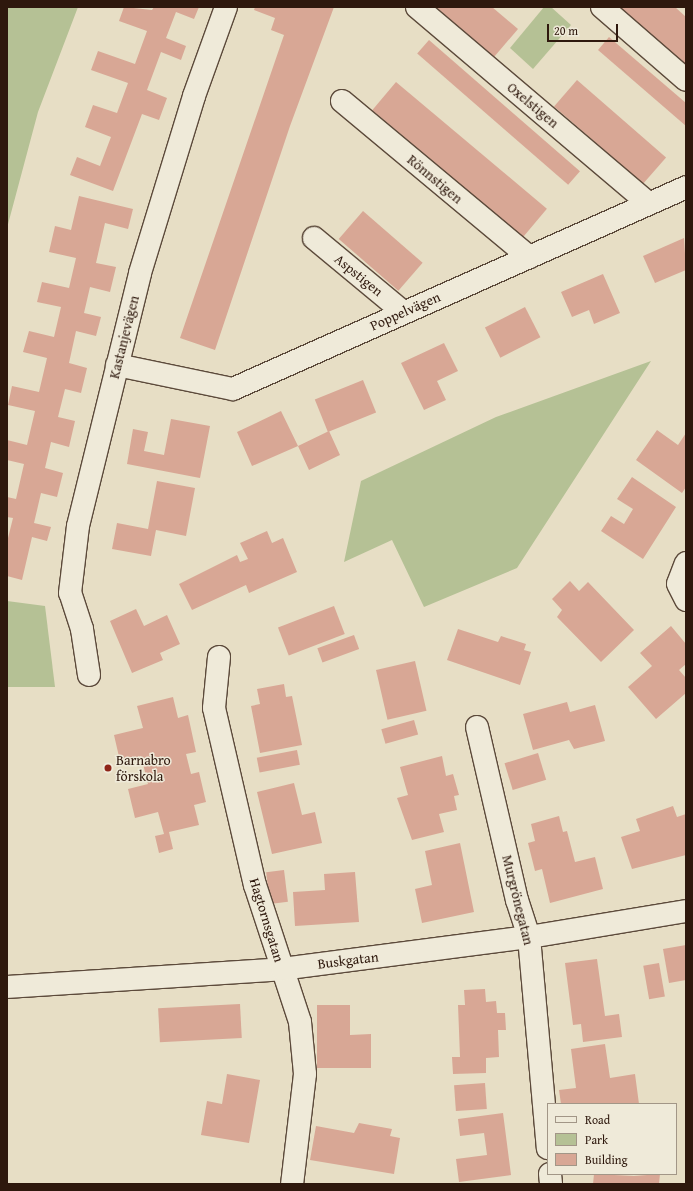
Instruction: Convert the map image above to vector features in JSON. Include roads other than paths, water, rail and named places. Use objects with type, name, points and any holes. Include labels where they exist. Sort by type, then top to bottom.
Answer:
[{"type":"street","name":"Kastanjevägen","points":[[89,675],[82,629],[70,593],[78,526],[117,365],[149,243],[194,96],[226,7]]},
{"type":"street","name":"Oxelstigen","points":[[416,7],[649,204]]},
{"type":"street","points":[[602,7],[686,80]]},
{"type":"street","name":"Rönnstigen","points":[[342,101],[529,257]]},
{"type":"street","name":"Poppelvägen","points":[[117,365],[233,389],[686,187]]},
{"type":"street","name":"Aspstigen","points":[[314,238],[403,312]]},
{"type":"street","points":[[686,563],[678,584],[686,600]]},
{"type":"street","name":"Hagtornsgatan","points":[[218,657],[214,708],[255,885],[300,1022],[305,1074],[292,1184]]},
{"type":"street","name":"Murgrönegatan","points":[[477,727],[517,900],[529,937],[547,1137]]},
{"type":"street","name":"Buskgatan","points":[[7,987],[282,969],[529,937],[686,911]]},
{"type":"place","name":"Barnabro förskola","points":[[108,768]]}]
